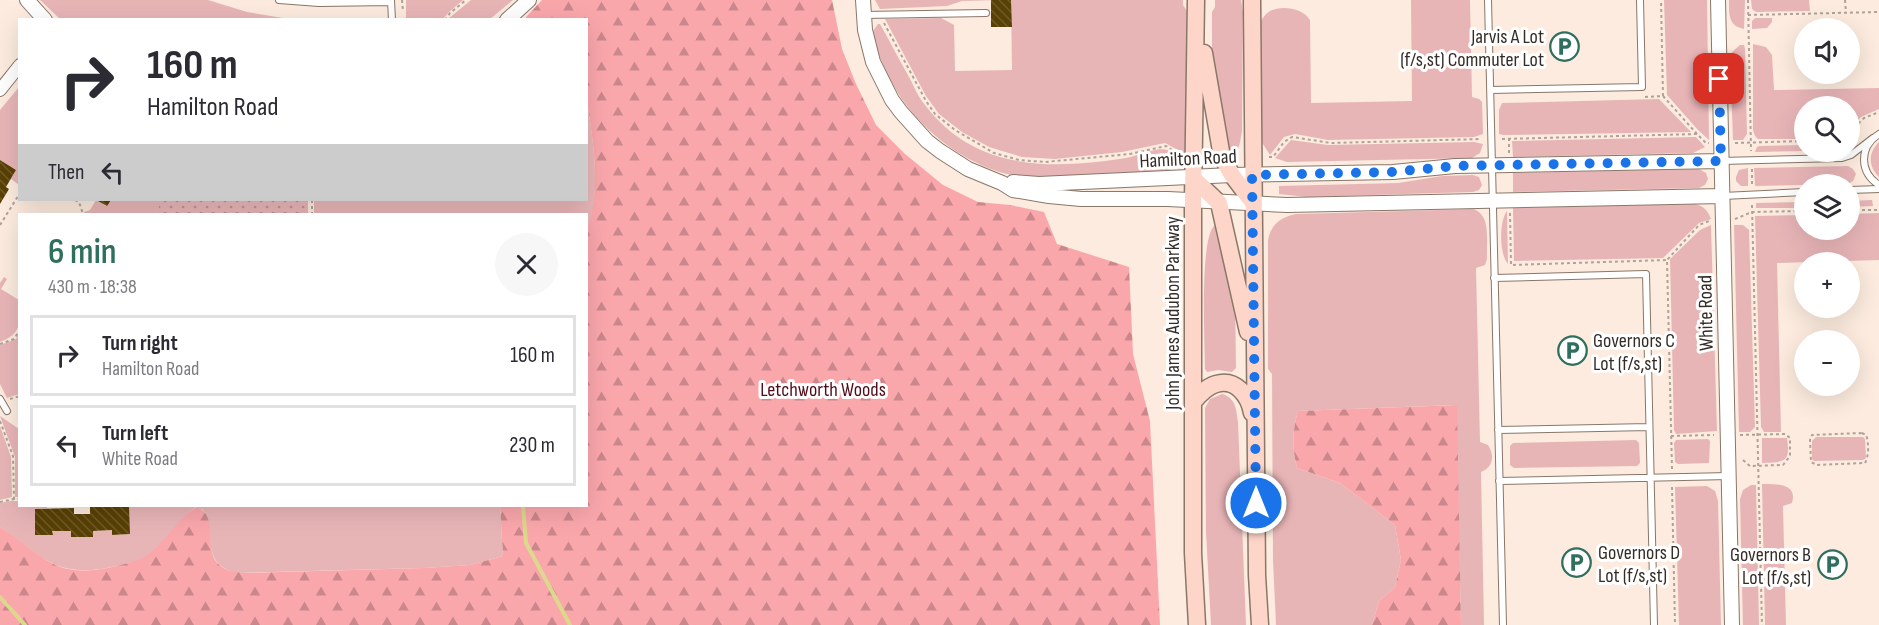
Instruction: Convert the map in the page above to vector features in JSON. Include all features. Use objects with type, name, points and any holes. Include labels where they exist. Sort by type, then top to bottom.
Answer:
[{"type":"main road","points":[[1252,0],[1257,574],[1260,625]]},
{"type":"main road","points":[[1196,4],[1222,157],[1232,175],[1254,204]]},
{"type":"main road","name":"John James Audubon Parkway","points":[[1196,4],[1193,178],[1193,553],[1197,625]]},
{"type":"main road","points":[[1193,178],[1219,203],[1256,362]]},
{"type":"main road","points":[[1193,402],[1217,383],[1227,384],[1241,390],[1251,404],[1256,432]]},
{"type":"street","points":[[27,0],[43,18]]},
{"type":"street","points":[[509,18],[529,0]]},
{"type":"street","name":"Hamilton Road","points":[[862,0],[865,30],[873,62],[892,100],[901,112],[927,141],[940,151],[968,169],[1013,190],[1081,199],[1168,199],[1298,205],[1722,196]]},
{"type":"street","name":"White Road","points":[[1718,0],[1732,625]]},
{"type":"street","points":[[0,90],[18,68]]},
{"type":"street","name":"Hamilton Road","points":[[1002,183],[1039,184],[1232,175],[1393,172],[1455,166],[1721,161]]},
{"type":"lane","points":[[279,0],[319,3],[391,1],[392,18]]},
{"type":"lane","points":[[1488,0],[1503,625]]},
{"type":"lane","points":[[1491,90],[1642,87],[1640,0]]},
{"type":"lane","points":[[863,15],[986,13]]},
{"type":"lane","points":[[1876,136],[1865,150],[1864,164],[1870,177],[1879,187]]},
{"type":"lane","name":"Hamilton Road","points":[[1721,161],[1847,157],[1876,136]]},
{"type":"lane","points":[[1860,189],[1879,187]]},
{"type":"lane","name":"Hamilton Road","points":[[1722,196],[1794,193]]},
{"type":"lane","points":[[1494,278],[1646,274],[1654,625]]},
{"type":"lane","points":[[0,399],[7,411]]},
{"type":"lane","points":[[1498,430],[1649,427]]},
{"type":"lane","points":[[1499,482],[1729,476]]},
{"type":"path","points":[[402,0],[403,18]]},
{"type":"path","points":[[446,18],[466,0]]},
{"type":"path","points":[[1748,0],[1762,625]]},
{"type":"path","points":[[1845,0],[1846,13]]},
{"type":"path","points":[[1748,15],[1879,12]]},
{"type":"path","points":[[879,14],[935,114],[965,136],[994,153],[1019,160],[1045,162],[1130,154],[1166,146],[1183,158],[1194,158]]},
{"type":"path","points":[[1663,96],[1706,143],[1794,141]]},
{"type":"path","points":[[1860,122],[1879,112]]},
{"type":"path","points":[[1252,157],[1273,157],[1284,142],[1292,137],[1330,143],[1697,134]]},
{"type":"path","points":[[0,225],[18,196]]},
{"type":"path","points":[[1860,210],[1879,210]]},
{"type":"path","points":[[1511,265],[1666,260],[1675,625]]},
{"type":"path","points":[[0,344],[15,339],[18,334]]},
{"type":"path","points":[[8,400],[18,397]]},
{"type":"path","points":[[0,421],[13,456],[14,499]]},
{"type":"path","points":[[1862,433],[1866,436],[1868,458],[1865,463],[1817,465],[1812,464],[1810,460],[1812,435],[1862,433]]},
{"type":"path","points":[[1742,457],[1747,465],[1784,465],[1790,456],[1790,438],[1787,435],[1758,435]]},
{"type":"path","points":[[0,502],[18,499]]},
{"type":"shaded area","points":[[40,0],[208,0],[247,12],[283,18],[59,18]]},
{"type":"shaded area","points":[[406,0],[463,0],[444,18],[406,18]]},
{"type":"shaded area","points":[[471,0],[513,0],[491,18],[449,18]]},
{"type":"shaded area","points":[[875,0],[999,0],[962,1],[947,6],[880,9]]},
{"type":"shaded area","points":[[1011,0],[1183,0],[1187,11],[1187,146],[1185,154],[1165,143],[1122,152],[1055,159],[1022,157],[989,147],[962,132],[939,114],[926,96],[885,19],[941,18],[954,25],[955,71],[1012,70]]},
{"type":"shaded area","points":[[1215,0],[1241,0],[1243,12],[1242,131],[1237,150],[1228,155],[1212,68],[1212,12]]},
{"type":"shaded area","points":[[1411,0],[1470,0],[1472,97],[1482,102],[1483,134],[1474,137],[1328,140],[1295,134],[1284,137],[1270,155],[1261,141],[1260,22],[1265,15],[1275,9],[1286,8],[1297,10],[1310,20],[1311,103],[1412,101]]},
{"type":"shaded area","points":[[1664,0],[1707,0],[1709,140],[1667,95]]},
{"type":"shaded area","points":[[1729,0],[1745,0],[1744,29],[1732,22]]},
{"type":"shaded area","points":[[1751,0],[1809,0],[1810,11],[1756,12],[1752,9]]},
{"type":"shaded area","points":[[1755,18],[1772,18],[1772,22],[1767,28],[1752,29],[1752,21]]},
{"type":"shaded area","points":[[878,24],[925,105],[945,127],[967,143],[991,154],[1016,161],[1070,164],[1126,158],[1148,151],[1165,149],[1181,160],[1171,169],[1160,172],[1091,178],[1038,179],[996,171],[971,160],[947,145],[907,106],[891,82],[880,57],[873,31]]},
{"type":"shaded area","points":[[1753,44],[1766,47],[1772,55],[1774,90],[1879,88],[1879,109],[1860,118],[1860,96],[1794,96],[1794,139],[1758,139],[1753,130]]},
{"type":"shaded area","points":[[1740,45],[1744,45],[1745,49],[1747,134],[1743,140],[1733,140],[1730,58],[1732,52]]},
{"type":"shaded area","points":[[18,88],[18,184],[11,179],[16,170],[0,160],[0,110]]},
{"type":"shaded area","points":[[1659,99],[1691,132],[1499,134],[1499,110],[1502,103]]},
{"type":"shaded area","points":[[588,108],[594,154],[595,187],[588,228],[588,213],[314,213],[314,201],[588,201]]},
{"type":"shaded area","points":[[1696,137],[1705,147],[1693,153],[1513,157],[1512,141]]},
{"type":"shaded area","points":[[1291,140],[1328,145],[1474,142],[1483,144],[1480,153],[1472,158],[1287,162],[1275,158]]},
{"type":"shaded area","points":[[1879,142],[1879,177],[1871,164],[1871,155]]},
{"type":"shaded area","points":[[1794,145],[1794,151],[1755,152],[1759,146]]},
{"type":"shaded area","points":[[1848,166],[1856,174],[1794,174],[1794,185],[1755,186],[1754,168]]},
{"type":"shaded area","points":[[1748,168],[1748,186],[1741,186],[1736,181],[1736,177],[1739,170]]},
{"type":"shaded area","points":[[1699,169],[1706,173],[1708,179],[1705,185],[1699,188],[1513,192],[1513,173]]},
{"type":"shaded area","points":[[1473,175],[1479,177],[1482,185],[1479,190],[1473,192],[1307,197],[1279,194],[1279,186],[1398,183],[1442,176]]},
{"type":"shaded area","points":[[1872,200],[1873,206],[1860,207],[1860,201]]},
{"type":"shaded area","points":[[95,201],[106,206],[110,201],[159,201],[159,213],[84,212],[90,210]]},
{"type":"shaded area","points":[[159,201],[308,201],[308,213],[159,213]]},
{"type":"shaded area","points":[[1794,202],[1794,208],[1756,208],[1756,203]]},
{"type":"shaded area","points":[[1695,204],[1705,209],[1711,219],[1699,223],[1663,258],[1514,261],[1513,208]]},
{"type":"shaded area","points":[[1473,209],[1479,212],[1486,223],[1487,237],[1485,265],[1476,268],[1480,442],[1488,445],[1492,457],[1488,467],[1481,472],[1484,625],[1461,625],[1456,405],[1298,411],[1293,440],[1297,468],[1340,483],[1395,525],[1401,560],[1395,587],[1379,601],[1372,625],[1276,625],[1273,561],[1272,374],[1268,369],[1268,241],[1271,230],[1281,220],[1296,214]]},
{"type":"shaded area","points":[[1507,211],[1508,264],[1503,253],[1501,238],[1504,216]]},
{"type":"shaded area","points":[[1879,213],[1879,260],[1860,261],[1860,252],[1794,252],[1794,262],[1777,263],[1781,432],[1764,432],[1761,427],[1755,216],[1794,215],[1794,240],[1860,240],[1860,214]]},
{"type":"shaded area","points":[[1215,225],[1218,225],[1235,295],[1236,368],[1232,372],[1218,370],[1207,372],[1205,369],[1205,270],[1210,234]]},
{"type":"shaded area","points":[[1711,225],[1717,431],[1676,434],[1674,430],[1670,259],[1700,230]]},
{"type":"shaded area","points":[[1734,225],[1743,225],[1749,230],[1755,427],[1750,432],[1739,432]]},
{"type":"shaded area","points":[[4,277],[7,279],[1,289],[18,299],[18,326],[13,335],[0,342],[0,283]]},
{"type":"shaded area","points":[[18,335],[18,394],[7,398],[0,384],[0,345],[16,339]]},
{"type":"shaded area","points":[[1222,394],[1233,401],[1238,422],[1246,625],[1211,625],[1206,532],[1205,408],[1210,399]]},
{"type":"shaded area","points":[[0,416],[18,428],[18,497],[15,497],[15,457]]},
{"type":"shaded area","points":[[0,426],[11,457],[12,497],[0,500]]},
{"type":"shaded area","points":[[1816,437],[1863,437],[1866,458],[1863,460],[1814,461],[1812,441]]},
{"type":"shaded area","points":[[1762,438],[1787,438],[1787,457],[1781,461],[1762,463]]},
{"type":"shaded area","points":[[1708,439],[1710,441],[1709,463],[1678,464],[1675,462],[1674,443],[1676,440]]},
{"type":"shaded area","points":[[1636,440],[1639,443],[1640,463],[1637,466],[1514,468],[1510,465],[1510,446],[1513,443]]},
{"type":"shaded area","points":[[1762,484],[1784,486],[1789,488],[1793,496],[1792,503],[1783,506],[1786,625],[1765,625]]},
{"type":"shaded area","points":[[1756,485],[1759,625],[1743,625],[1740,499],[1743,490]]},
{"type":"shaded area","points":[[1707,486],[1715,491],[1718,501],[1721,625],[1679,625],[1675,487]]},
{"type":"shaded area","points":[[18,501],[18,507],[47,507],[35,509],[35,535],[52,535],[52,531],[71,531],[71,537],[93,537],[93,531],[112,530],[113,535],[129,534],[129,507],[196,507],[147,556],[112,567],[76,570],[62,567],[39,556],[0,527],[0,503]]},
{"type":"shaded area","points":[[196,507],[500,507],[503,556],[470,565],[237,573],[225,569],[214,556],[203,510]]},
{"type":"green space","name":"Letchworth Woods","points":[[542,0],[832,0],[842,49],[856,84],[876,125],[905,154],[943,185],[978,202],[1010,205],[1044,212],[1057,244],[1129,267],[1133,354],[1150,421],[1160,625],[0,625],[0,527],[50,562],[76,570],[92,570],[126,564],[143,557],[154,550],[190,511],[197,507],[205,513],[209,523],[213,555],[218,564],[228,570],[246,573],[423,568],[470,565],[503,556],[500,507],[588,507],[588,226],[595,187],[595,171],[588,108],[588,18],[526,17]]},
{"type":"green space","points":[[1457,405],[1461,625],[1372,625],[1379,601],[1395,587],[1401,560],[1395,525],[1340,483],[1297,468],[1293,440],[1298,411]]},
{"type":"building","points":[[991,0],[1011,0],[1012,27],[991,27]]},
{"type":"building","points":[[0,160],[16,170],[6,187],[9,189],[0,204]]},
{"type":"building","points":[[98,201],[110,201],[107,206]]},
{"type":"building","points":[[90,507],[129,507],[130,534],[112,535],[112,530],[93,531],[93,537],[71,537],[71,531],[52,531],[53,535],[35,535],[35,509],[74,508],[74,514],[90,514]]},
{"type":"waterway","points":[[523,507],[526,543],[570,625]]},
{"type":"waterway","points":[[0,597],[25,625]]},
{"type":"place","name":"Jarvis A Lot (f/s,st) Commuter Lot","points":[[1565,47]]},
{"type":"place","name":"Governors C Lot (f/s,st)","points":[[1572,351]]},
{"type":"place","name":"Governors D Lot (f/s,st)","points":[[1577,563]]},
{"type":"place","name":"Governors B Lot (f/s,st)","points":[[1832,565]]},
{"type":"route","points":[[1256,503],[1252,175],[1393,172],[1455,166],[1721,161],[1719,79]]}]
